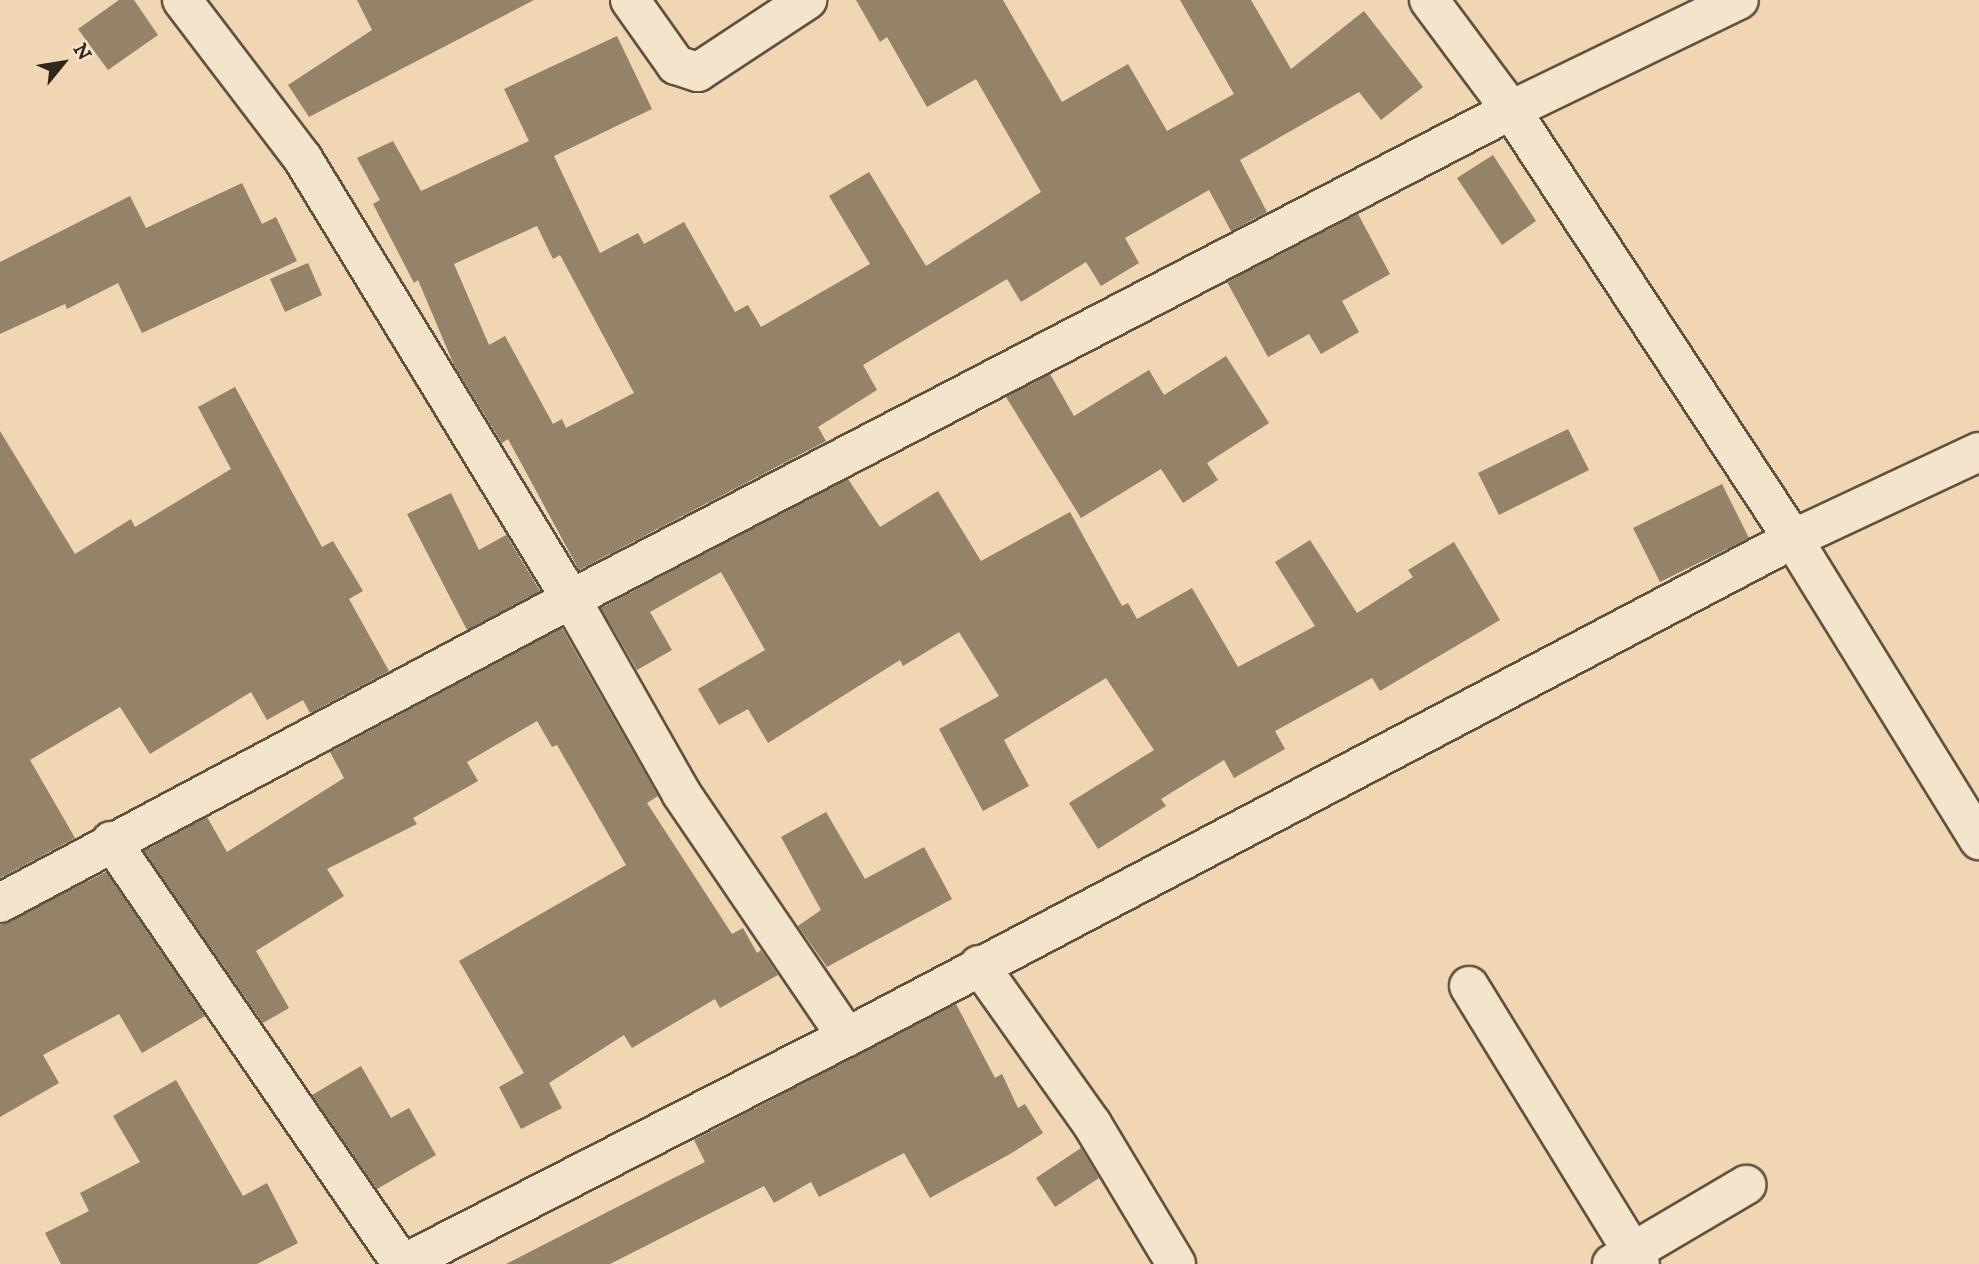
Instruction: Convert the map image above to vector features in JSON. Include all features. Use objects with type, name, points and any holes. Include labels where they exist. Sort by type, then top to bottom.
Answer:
[{"type":"street","points":[[182,0],[303,159],[571,599],[681,793],[847,1037]]},
{"type":"street","points":[[630,0],[676,65],[698,72],[807,0]]},
{"type":"street","points":[[1429,0],[1511,110],[1793,539],[1979,840]]},
{"type":"street","points":[[0,903],[111,841],[571,599],[1511,110],[1739,0]]},
{"type":"street","points":[[111,841],[403,1264],[847,1037],[979,965],[1793,539],[1979,452]]},
{"type":"street","points":[[979,965],[1092,1124],[1175,1264]]},
{"type":"street","points":[[1469,986],[1628,1260],[1745,1185]]},
{"type":"building","points":[[119,0],[134,0],[158,35],[108,70],[78,29]]},
{"type":"building","points":[[357,0],[534,0],[309,117],[288,85],[372,30]]},
{"type":"building","points":[[856,0],[1003,0],[1062,102],[1128,64],[1167,131],[1234,94],[1180,0],[1251,0],[1291,69],[1364,11],[1423,87],[1381,120],[1359,92],[1240,160],[1267,212],[1231,231],[1209,190],[1125,238],[1139,263],[1101,286],[1086,262],[1021,302],[1007,279],[863,365],[877,390],[818,427],[826,441],[579,570],[508,439],[502,443],[454,365],[418,280],[414,283],[373,204],[380,200],[357,158],[393,141],[421,191],[529,141],[504,89],[617,36],[652,109],[554,156],[600,253],[638,233],[644,244],[684,222],[735,312],[748,305],[761,327],[870,264],[829,196],[869,172],[926,266],[1041,192],[976,79],[927,107],[887,37],[880,42]],"holes":[[[537,226],[553,259],[560,255],[634,393],[566,428],[562,419],[553,424],[505,336],[489,345],[454,264]]]},
{"type":"building","points":[[1493,155],[1536,221],[1502,245],[1457,178]]},
{"type":"building","points":[[242,183],[262,224],[276,217],[297,261],[142,333],[118,283],[67,309],[65,304],[0,334],[0,262],[130,196],[146,228]]},
{"type":"building","points":[[1358,214],[1390,274],[1342,301],[1359,332],[1321,354],[1309,334],[1268,357],[1227,282]]},
{"type":"building","points":[[308,263],[322,295],[285,312],[270,279]]},
{"type":"building","points":[[1226,356],[1269,423],[1207,463],[1218,480],[1183,503],[1161,469],[1081,518],[1006,397],[1050,374],[1074,416],[1149,370],[1164,395]]},
{"type":"building","points":[[235,387],[322,547],[333,541],[363,591],[349,599],[389,671],[310,713],[303,700],[267,720],[251,692],[150,754],[120,707],[30,760],[75,838],[0,878],[0,431],[75,554],[131,519],[135,527],[231,469],[198,407]]},
{"type":"building","points":[[1568,429],[1589,470],[1499,515],[1478,473]]},
{"type":"building","points":[[848,479],[880,527],[938,491],[981,561],[1070,512],[1122,606],[1128,603],[1137,619],[1192,588],[1238,667],[1315,626],[1275,562],[1310,540],[1357,613],[1413,577],[1408,570],[1454,542],[1500,620],[1380,691],[1372,678],[1275,731],[1285,749],[1234,778],[1224,760],[1161,799],[1166,806],[1098,849],[1069,803],[1154,750],[1106,678],[1004,740],[1029,786],[983,811],[939,729],[999,696],[959,632],[903,666],[900,660],[768,743],[748,709],[719,725],[698,689],[765,650],[721,572],[650,612],[672,650],[637,670],[601,608]]},
{"type":"building","points":[[1722,484],[1749,538],[1660,582],[1633,528]]},
{"type":"building","points":[[451,493],[479,550],[506,535],[540,591],[467,630],[407,514]]},
{"type":"building","points":[[562,628],[658,796],[647,803],[732,934],[743,928],[757,953],[761,950],[778,975],[720,1008],[715,999],[632,1048],[624,1035],[549,1083],[562,1108],[521,1129],[499,1087],[524,1073],[459,961],[626,865],[557,745],[552,747],[537,721],[467,762],[478,781],[413,818],[417,824],[327,869],[344,896],[256,951],[289,1008],[263,1023],[144,851],[207,817],[227,852],[344,778],[330,752]]},
{"type":"building","points":[[826,812],[865,879],[924,847],[952,899],[827,967],[798,926],[821,910],[781,837]]},
{"type":"building","points":[[106,872],[205,1016],[142,1053],[119,1014],[43,1055],[59,1083],[0,1117],[0,925]]},
{"type":"building","points":[[956,1004],[995,1078],[1002,1074],[1018,1108],[1025,1104],[1043,1133],[1010,1154],[930,1198],[904,1153],[819,1197],[811,1182],[774,1203],[764,1186],[610,1264],[506,1264],[705,1162],[694,1140]]},
{"type":"building","points":[[361,1066],[391,1118],[409,1108],[436,1155],[377,1189],[312,1095]]},
{"type":"building","points":[[176,1080],[243,1196],[267,1183],[298,1243],[257,1264],[61,1264],[45,1233],[89,1211],[80,1193],[140,1162],[113,1116]]},
{"type":"building","points":[[1081,1148],[1099,1178],[1055,1207],[1036,1178]]}]
